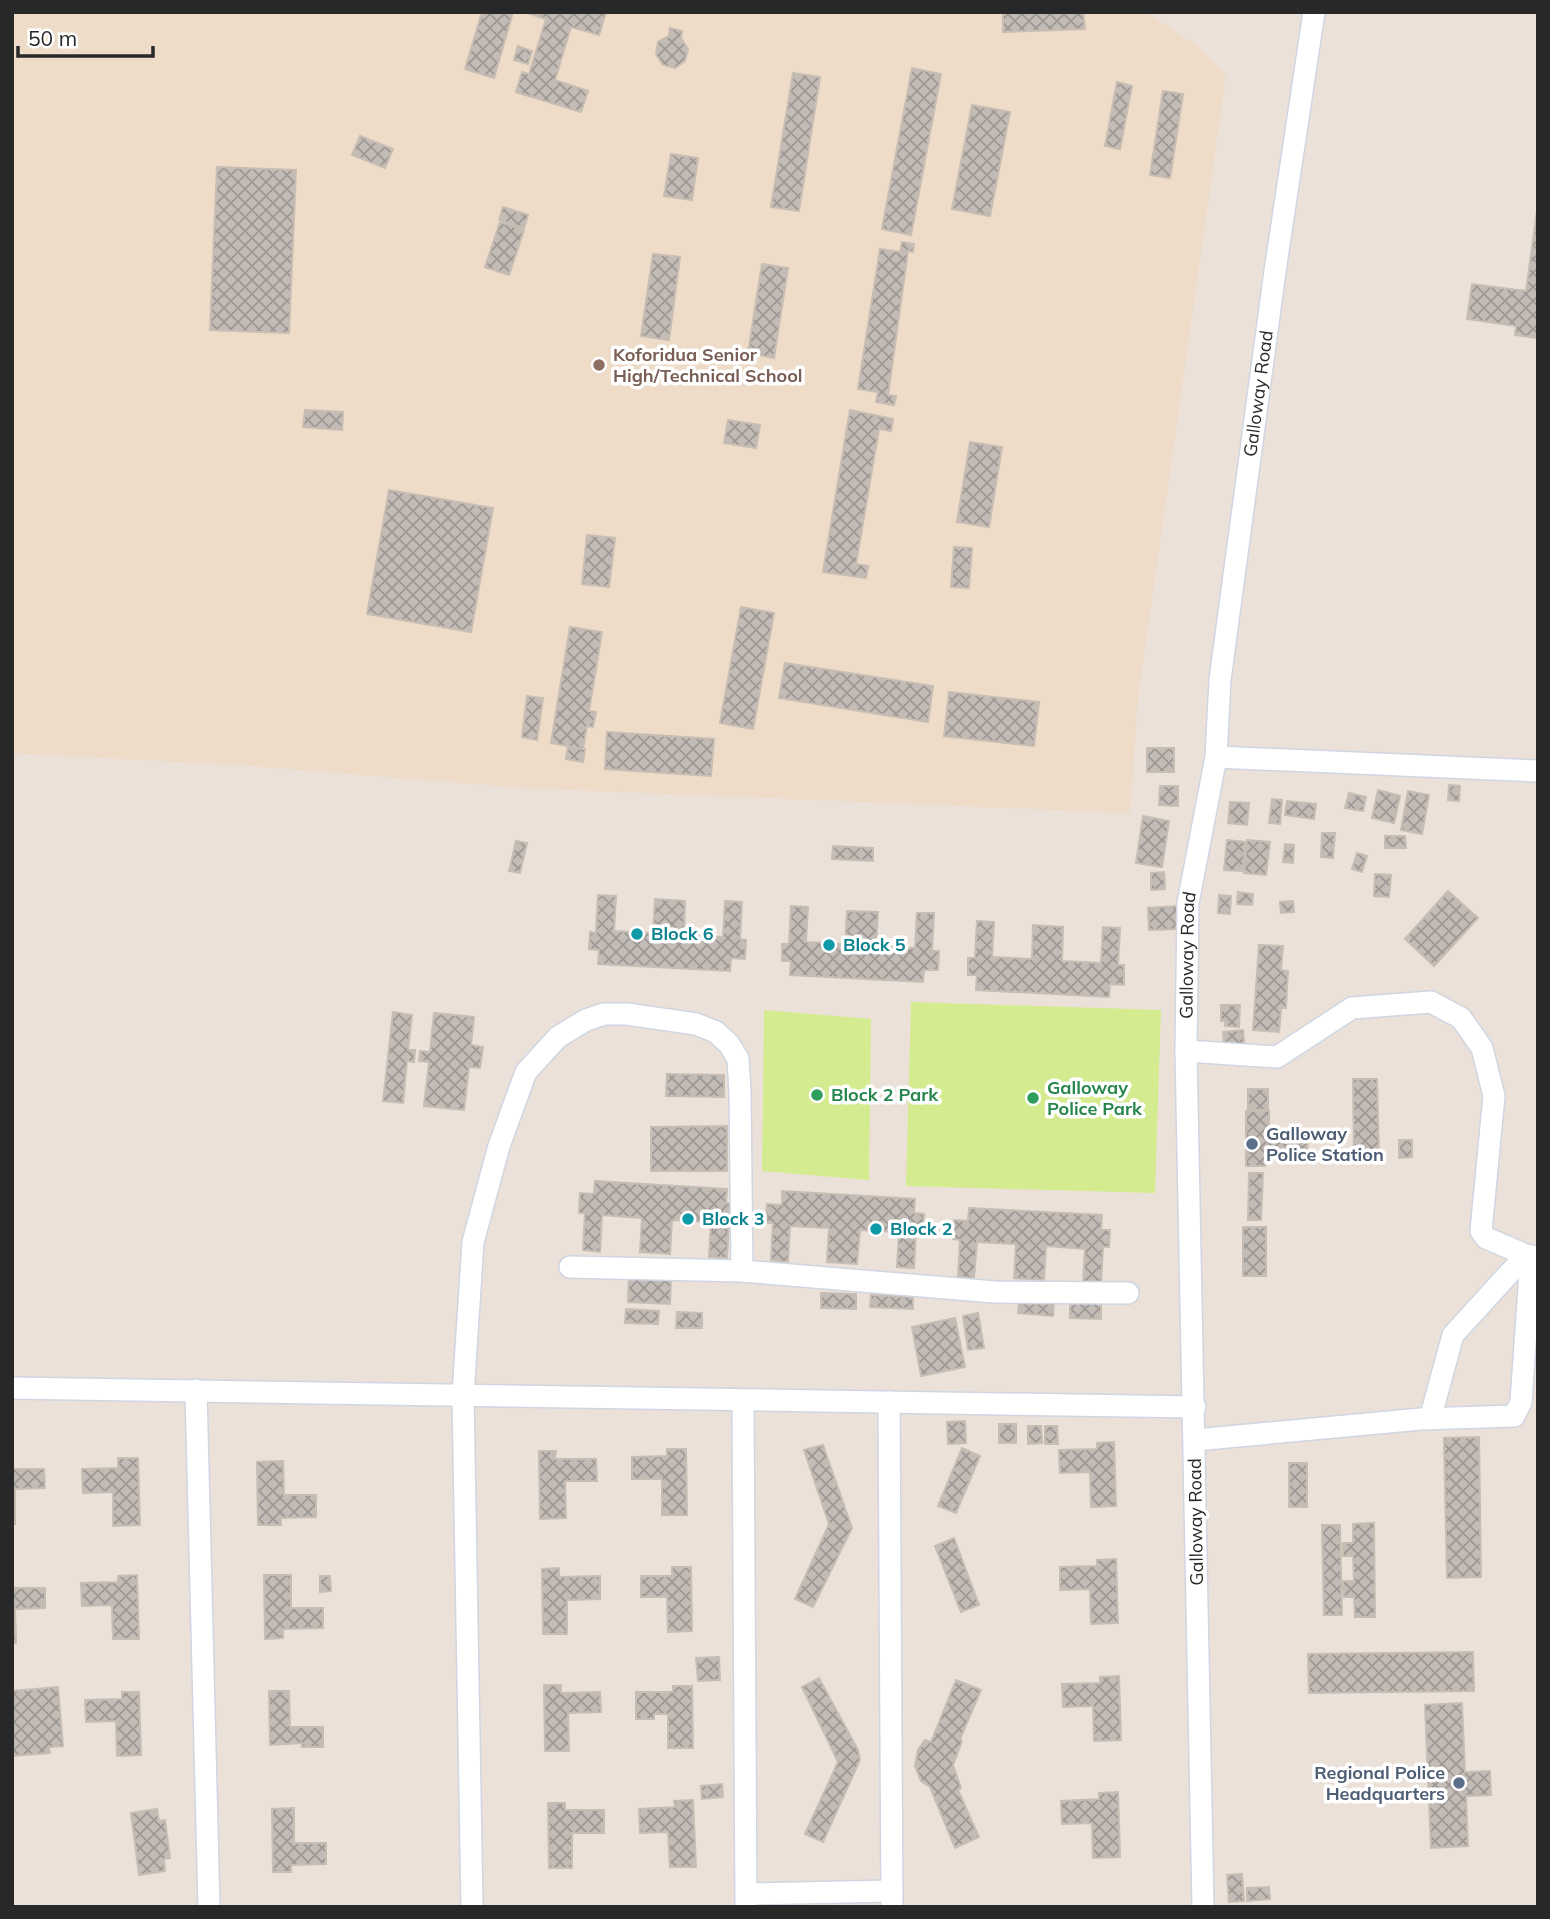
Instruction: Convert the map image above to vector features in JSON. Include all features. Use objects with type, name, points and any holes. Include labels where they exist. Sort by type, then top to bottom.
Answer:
[{"type":"street","name":"Galloway Road","points":[[1203,1907],[1186,1051],[1188,903],[1195,852],[1216,757],[1224,653],[1275,271],[1314,12]]},
{"type":"street","points":[[1216,757],[1538,771]]},
{"type":"street","points":[[1186,1051],[1277,1057],[1312,1031],[1352,1008],[1432,1002],[1461,1018],[1482,1048],[1494,1096],[1481,1231],[1486,1238],[1532,1257]]},
{"type":"street","points":[[471,1907],[463,1395],[473,1242],[509,1116],[526,1072],[558,1037],[586,1020],[604,1014],[627,1014],[696,1024],[716,1032],[729,1044],[738,1059],[740,1091],[742,1271]]},
{"type":"street","points":[[1195,1440],[1430,1419],[1510,1417],[1518,1413],[1532,1257]]},
{"type":"street","points":[[1430,1419],[1453,1335],[1532,1257]]},
{"type":"street","points":[[570,1266],[742,1271],[995,1292],[1128,1293]]},
{"type":"street","points":[[12,1388],[1195,1407]]},
{"type":"street","points":[[196,1390],[208,1907]]},
{"type":"street","points":[[743,1400],[746,1900],[892,1899],[889,1402]]},
{"type":"shaded area","name":"Koforidua Senior High/Technical School","points":[[12,12],[1147,12],[1197,46],[1226,76],[1138,698],[1130,813],[522,788],[251,766],[12,753]]},
{"type":"green space","name":"Galloway Police Park","points":[[911,1002],[1161,1010],[1155,1193],[906,1186]]},
{"type":"green space","name":"Block 2 Park","points":[[764,1010],[871,1019],[869,1180],[762,1171]]},
{"type":"building","points":[[482,12],[513,12],[494,78],[465,69]]},
{"type":"building","points":[[524,12],[606,12],[599,35],[571,27],[555,80],[588,91],[581,112],[516,92],[522,72],[529,74],[546,19]]},
{"type":"building","points":[[1003,12],[1083,12],[1085,29],[1003,32]]},
{"type":"building","points":[[670,28],[682,31],[681,38],[688,49],[685,61],[675,68],[663,65],[656,54],[658,42],[669,36]]},
{"type":"building","points":[[518,46],[532,51],[528,64],[514,60]]},
{"type":"building","points":[[912,68],[941,74],[911,235],[882,229]]},
{"type":"building","points":[[793,73],[820,77],[799,211],[771,207]]},
{"type":"building","points":[[1117,82],[1132,86],[1120,149],[1105,146]]},
{"type":"building","points":[[1163,91],[1183,94],[1170,178],[1150,175]]},
{"type":"building","points":[[972,105],[1010,112],[990,216],[952,209]]},
{"type":"building","points":[[360,136],[393,149],[385,168],[352,155]]},
{"type":"building","points":[[671,154],[698,158],[692,200],[664,196]]},
{"type":"building","points":[[217,167],[296,170],[289,333],[210,330]]},
{"type":"building","points":[[1538,203],[1538,338],[1515,335],[1516,326],[1467,319],[1472,284],[1526,291]]},
{"type":"building","points":[[503,207],[528,215],[524,228],[499,220]]},
{"type":"building","points":[[500,222],[524,230],[509,275],[485,267]]},
{"type":"building","points":[[902,242],[914,244],[913,252],[908,251],[888,395],[896,396],[894,405],[876,402],[878,392],[858,389],[880,249],[900,252]]},
{"type":"building","points":[[653,254],[680,257],[669,340],[641,336]]},
{"type":"building","points":[[762,264],[788,268],[774,358],[748,353]]},
{"type":"building","points":[[305,410],[343,412],[342,430],[303,427]]},
{"type":"building","points":[[850,410],[893,419],[891,431],[879,429],[856,564],[868,566],[866,578],[823,572]]},
{"type":"building","points":[[728,420],[760,425],[756,448],[724,443]]},
{"type":"building","points":[[970,442],[1002,447],[989,527],[957,522]]},
{"type":"building","points":[[389,490],[493,508],[471,632],[367,614]]},
{"type":"building","points":[[587,535],[615,538],[609,587],[582,584]]},
{"type":"building","points":[[954,547],[972,548],[969,588],[951,587]]},
{"type":"building","points":[[741,607],[774,613],[753,729],[720,723]]},
{"type":"building","points":[[570,627],[602,632],[589,711],[596,712],[593,727],[587,726],[583,749],[551,743]]},
{"type":"building","points":[[785,663],[933,686],[928,722],[779,698]]},
{"type":"building","points":[[949,692],[1039,702],[1034,746],[944,736]]},
{"type":"building","points":[[527,696],[543,698],[537,740],[522,737]]},
{"type":"building","points":[[607,732],[714,739],[711,776],[605,769]]},
{"type":"building","points":[[568,747],[585,749],[583,762],[566,759]]},
{"type":"building","points":[[1147,748],[1174,748],[1174,772],[1147,772]]},
{"type":"building","points":[[1449,785],[1460,786],[1459,801],[1448,800]]},
{"type":"building","points":[[1160,786],[1178,786],[1178,806],[1159,805]]},
{"type":"building","points":[[1378,790],[1400,796],[1394,823],[1372,818]]},
{"type":"building","points":[[1408,791],[1429,795],[1422,834],[1401,830]]},
{"type":"building","points":[[1349,793],[1366,797],[1363,811],[1345,808]]},
{"type":"building","points":[[1272,799],[1282,800],[1280,824],[1269,823]]},
{"type":"building","points":[[1287,801],[1316,804],[1314,819],[1285,815]]},
{"type":"building","points":[[1230,802],[1249,803],[1247,825],[1228,823]]},
{"type":"building","points":[[1143,816],[1169,821],[1162,867],[1136,863]]},
{"type":"building","points":[[1322,833],[1335,833],[1333,858],[1321,857]]},
{"type":"building","points":[[1385,836],[1405,836],[1406,848],[1385,848]]},
{"type":"building","points":[[1227,840],[1245,842],[1243,871],[1224,870]]},
{"type":"building","points":[[1247,840],[1270,842],[1266,875],[1244,873]]},
{"type":"building","points":[[516,841],[527,843],[520,873],[509,871]]},
{"type":"building","points":[[1285,844],[1294,845],[1293,863],[1283,862]]},
{"type":"building","points":[[833,846],[873,848],[873,861],[832,859]]},
{"type":"building","points":[[1357,853],[1367,856],[1362,872],[1352,869]]},
{"type":"building","points":[[1164,872],[1165,889],[1151,890],[1151,873]]},
{"type":"building","points":[[1375,874],[1391,875],[1389,897],[1374,896]]},
{"type":"building","points":[[1448,891],[1478,918],[1434,966],[1405,939]]},
{"type":"building","points":[[1238,892],[1253,894],[1252,905],[1237,904]]},
{"type":"building","name":"Block 6","points":[[598,895],[616,896],[614,931],[653,933],[655,899],[685,901],[684,935],[723,937],[725,901],[742,902],[740,939],[746,940],[745,959],[731,958],[730,971],[598,964],[599,950],[589,949],[590,932],[596,933]]},
{"type":"building","points":[[1219,895],[1231,896],[1230,914],[1218,913]]},
{"type":"building","points":[[1293,901],[1294,912],[1281,913],[1280,902]]},
{"type":"building","name":"Block 5","points":[[791,906],[808,907],[806,942],[845,944],[847,911],[878,912],[876,946],[915,948],[917,913],[934,913],[932,951],[939,951],[938,970],[924,970],[923,982],[790,975],[791,961],[782,961],[782,944],[789,944]]},
{"type":"building","points":[[1178,906],[1179,929],[1149,930],[1148,908]]},
{"type":"building","points":[[977,921],[994,922],[992,957],[1032,959],[1033,925],[1063,927],[1062,961],[1101,963],[1103,927],[1120,928],[1118,965],[1124,965],[1124,985],[1110,984],[1109,997],[976,990],[977,975],[968,975],[968,958],[975,958]]},
{"type":"building","points":[[1259,945],[1283,946],[1281,970],[1288,971],[1286,1008],[1281,1008],[1279,1032],[1253,1030]]},
{"type":"building","points":[[1221,1005],[1240,1005],[1239,1027],[1225,1026],[1225,1021],[1221,1021]]},
{"type":"building","points":[[393,1012],[412,1015],[408,1050],[415,1050],[414,1062],[407,1061],[403,1103],[383,1101]]},
{"type":"building","points":[[434,1013],[474,1017],[471,1045],[483,1047],[480,1068],[469,1067],[464,1110],[424,1106],[429,1062],[419,1061],[420,1051],[430,1052]]},
{"type":"building","points":[[1243,1030],[1244,1044],[1224,1046],[1223,1032]]},
{"type":"building","points":[[667,1074],[724,1075],[724,1097],[666,1096]]},
{"type":"building","points":[[1353,1079],[1377,1079],[1379,1155],[1354,1156]]},
{"type":"building","points":[[1248,1089],[1268,1089],[1268,1110],[1248,1110]]},
{"type":"building","points":[[1246,1111],[1269,1111],[1269,1134],[1308,1134],[1307,1158],[1265,1157],[1265,1166],[1246,1166]]},
{"type":"building","points":[[727,1126],[727,1171],[651,1171],[651,1127]]},
{"type":"building","points":[[1399,1140],[1412,1140],[1412,1157],[1399,1158]]},
{"type":"building","points":[[1249,1173],[1263,1173],[1261,1220],[1248,1220]]},
{"type":"building","name":"Block 3","points":[[595,1181],[727,1189],[726,1203],[736,1204],[735,1221],[729,1220],[727,1258],[709,1257],[711,1222],[672,1220],[670,1254],[640,1252],[642,1218],[602,1215],[600,1252],[583,1250],[585,1213],[579,1213],[580,1193],[594,1194]]},
{"type":"building","name":"Block 2","points":[[782,1191],[915,1199],[914,1213],[924,1214],[923,1231],[916,1231],[914,1268],[897,1267],[899,1232],[860,1230],[857,1264],[827,1262],[829,1228],[790,1226],[788,1262],[771,1260],[773,1223],[766,1223],[767,1204],[782,1205]]},
{"type":"building","points":[[969,1208],[1102,1215],[1101,1230],[1110,1230],[1109,1247],[1103,1247],[1101,1285],[1083,1284],[1085,1249],[1046,1246],[1044,1280],[1014,1278],[1016,1244],[977,1242],[974,1278],[958,1277],[960,1240],[953,1239],[954,1220],[968,1221]]},
{"type":"building","points":[[1243,1227],[1266,1227],[1266,1276],[1243,1276]]},
{"type":"building","points":[[629,1275],[671,1278],[670,1304],[628,1302]]},
{"type":"building","points":[[821,1293],[856,1294],[856,1309],[821,1308]]},
{"type":"building","points":[[871,1295],[913,1297],[913,1309],[870,1307]]},
{"type":"building","points":[[1019,1300],[1054,1302],[1053,1316],[1018,1313]]},
{"type":"building","points":[[1070,1301],[1101,1302],[1101,1319],[1070,1318]]},
{"type":"building","points":[[626,1309],[659,1311],[658,1324],[625,1323]]},
{"type":"building","points":[[677,1312],[702,1313],[702,1328],[676,1328]]},
{"type":"building","points":[[978,1313],[984,1348],[968,1350],[963,1316]]},
{"type":"building","points":[[955,1318],[965,1367],[921,1376],[912,1327]]},
{"type":"building","points":[[965,1421],[966,1443],[948,1444],[947,1422]]},
{"type":"building","points":[[999,1424],[1016,1424],[1016,1443],[999,1443]]},
{"type":"building","points":[[1028,1426],[1041,1426],[1042,1443],[1028,1444]]},
{"type":"building","points":[[1045,1426],[1057,1426],[1058,1444],[1045,1444]]},
{"type":"building","points":[[1479,1437],[1481,1577],[1447,1578],[1444,1438]]},
{"type":"building","points":[[1114,1442],[1116,1506],[1091,1507],[1090,1472],[1060,1473],[1059,1450],[1097,1449],[1097,1443]]},
{"type":"building","points":[[823,1445],[852,1528],[813,1607],[795,1599],[829,1524],[804,1450]]},
{"type":"building","points":[[962,1448],[980,1456],[956,1513],[938,1506]]},
{"type":"building","points":[[667,1449],[686,1449],[687,1515],[662,1515],[662,1479],[632,1479],[632,1457],[667,1456]]},
{"type":"building","points":[[539,1451],[556,1451],[555,1459],[596,1459],[597,1481],[565,1481],[566,1518],[540,1519]]},
{"type":"building","points":[[118,1458],[138,1458],[140,1525],[113,1526],[113,1492],[83,1493],[82,1469],[118,1468]]},
{"type":"building","points":[[283,1461],[284,1495],[316,1495],[316,1517],[281,1518],[281,1525],[258,1525],[257,1462]]},
{"type":"building","points":[[1289,1463],[1307,1463],[1307,1507],[1289,1507]]},
{"type":"building","points":[[12,1469],[44,1469],[45,1488],[15,1489],[15,1524],[12,1524]]},
{"type":"building","points":[[1374,1523],[1375,1617],[1355,1617],[1354,1597],[1344,1597],[1343,1581],[1354,1581],[1353,1556],[1343,1556],[1343,1543],[1353,1543],[1353,1524]]},
{"type":"building","points":[[1322,1525],[1340,1525],[1342,1615],[1324,1615]]},
{"type":"building","points":[[954,1538],[979,1605],[961,1612],[935,1546]]},
{"type":"building","points":[[1116,1559],[1118,1623],[1091,1624],[1090,1589],[1060,1590],[1060,1567],[1097,1566],[1097,1560]]},
{"type":"building","points":[[672,1567],[691,1567],[692,1631],[668,1632],[667,1597],[641,1597],[641,1576],[672,1576]]},
{"type":"building","points":[[559,1568],[559,1577],[600,1576],[600,1599],[567,1600],[567,1634],[543,1634],[542,1569]]},
{"type":"building","points":[[137,1575],[139,1639],[113,1639],[112,1605],[82,1606],[81,1583],[118,1582],[118,1576]]},
{"type":"building","points":[[264,1575],[291,1575],[291,1608],[323,1608],[323,1628],[283,1629],[283,1638],[265,1639]]},
{"type":"building","points":[[320,1576],[330,1576],[331,1591],[320,1592]]},
{"type":"building","points":[[12,1588],[45,1588],[45,1608],[15,1609],[16,1643],[12,1643]]},
{"type":"building","points":[[1473,1652],[1474,1691],[1309,1693],[1308,1654]]},
{"type":"building","points":[[719,1657],[720,1680],[698,1681],[696,1658]]},
{"type":"building","points":[[1119,1676],[1121,1740],[1094,1741],[1093,1706],[1063,1707],[1062,1684],[1100,1683],[1100,1677]]},
{"type":"building","points":[[819,1678],[858,1750],[860,1760],[823,1842],[805,1834],[838,1762],[802,1687]]},
{"type":"building","points":[[956,1680],[981,1690],[960,1739],[962,1741],[953,1765],[961,1788],[958,1790],[979,1837],[955,1848],[930,1787],[921,1781],[915,1766],[918,1750],[925,1740],[931,1742]]},
{"type":"building","points":[[544,1685],[561,1685],[561,1693],[600,1692],[601,1712],[568,1713],[569,1751],[545,1751]]},
{"type":"building","points":[[673,1686],[692,1686],[693,1748],[668,1748],[668,1714],[654,1714],[654,1719],[636,1719],[636,1692],[673,1692]]},
{"type":"building","points":[[58,1687],[63,1746],[49,1747],[50,1753],[12,1756],[12,1691]]},
{"type":"building","points":[[269,1691],[289,1691],[290,1727],[323,1727],[323,1747],[302,1747],[302,1743],[270,1745]]},
{"type":"building","points":[[122,1692],[139,1692],[141,1755],[117,1756],[116,1721],[86,1722],[85,1700],[122,1699]]},
{"type":"building","name":"Regional Police Headquarters","points":[[1462,1703],[1465,1772],[1490,1771],[1491,1795],[1466,1796],[1468,1846],[1431,1848],[1425,1705]]},
{"type":"building","points":[[722,1784],[723,1797],[702,1799],[701,1786]]},
{"type":"building","points":[[1118,1792],[1120,1857],[1093,1858],[1092,1823],[1062,1824],[1061,1801],[1099,1799],[1099,1793]]},
{"type":"building","points":[[693,1800],[696,1867],[670,1867],[668,1832],[640,1833],[639,1809],[675,1807],[674,1801]]},
{"type":"building","points":[[548,1803],[565,1803],[565,1810],[604,1810],[604,1833],[572,1833],[572,1868],[549,1868]]},
{"type":"building","points":[[294,1808],[294,1843],[326,1843],[326,1864],[291,1865],[291,1872],[273,1872],[272,1809]]},
{"type":"building","points":[[157,1809],[159,1821],[165,1820],[170,1858],[164,1859],[165,1871],[139,1875],[131,1813]]},
{"type":"building","points":[[1242,1874],[1244,1901],[1229,1902],[1227,1875]]},
{"type":"building","points":[[1269,1887],[1270,1899],[1247,1901],[1247,1888]]},
{"type":"place","name":"Koforidua Senior High/Technical School","points":[[599,365]]},
{"type":"place","name":"Block 6","points":[[637,934]]},
{"type":"place","name":"Block 5","points":[[829,945]]},
{"type":"place","name":"Block 2 Park","points":[[817,1095]]},
{"type":"place","name":"Galloway Police Park","points":[[1033,1098]]},
{"type":"place","name":"Galloway Police Station","points":[[1252,1144]]},
{"type":"place","name":"Block 3","points":[[688,1219]]},
{"type":"place","name":"Block 2","points":[[876,1229]]},
{"type":"place","name":"Regional Police Headquarters","points":[[1459,1783]]}]
